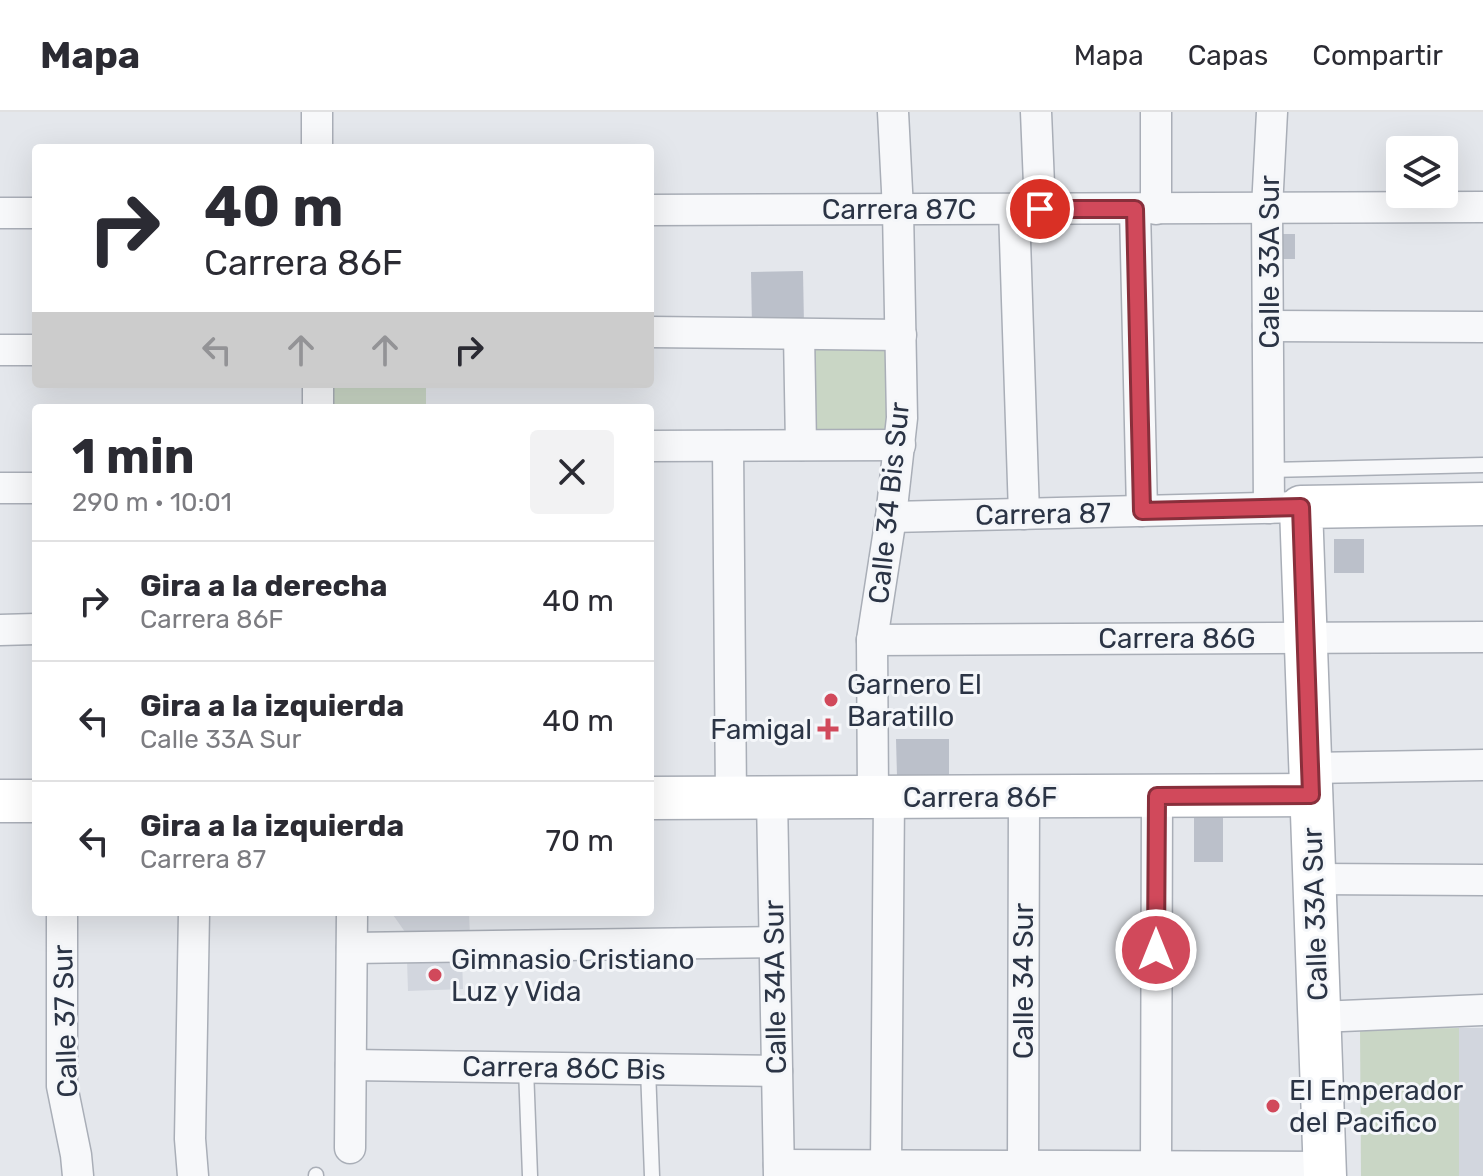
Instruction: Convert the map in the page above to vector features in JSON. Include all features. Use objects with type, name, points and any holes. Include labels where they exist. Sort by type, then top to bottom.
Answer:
[{"type":"street","points":[[317,112],[317,144]]},
{"type":"street","name":"Calle 34 Bis Sur","points":[[886,1165],[881,797],[872,640],[902,418],[893,112]]},
{"type":"street","points":[[1024,514],[1027,209],[1036,112]]},
{"type":"street","points":[[1142,511],[1146,209],[1156,112]]},
{"type":"street","name":"Calle 33A Sur","points":[[1272,112],[1267,208],[1269,470],[1285,508],[1305,638],[1324,1171]]},
{"type":"street","name":"Carrera 87C","points":[[654,210],[1483,207]]},
{"type":"street","points":[[0,213],[32,213]]},
{"type":"street","points":[[1268,326],[1483,327]]},
{"type":"street","points":[[654,332],[901,335]]},
{"type":"street","points":[[799,334],[801,445]]},
{"type":"street","points":[[0,350],[32,350]]},
{"type":"street","points":[[654,446],[900,445]]},
{"type":"street","name":"Calle 34A Sur","points":[[728,446],[751,798],[774,942],[779,1170]]},
{"type":"street","points":[[0,488],[32,488]]},
{"type":"street","name":"Carrera 87","points":[[891,517],[1483,504]]},
{"type":"street","points":[[0,630],[32,629]]},
{"type":"street","name":"Carrera 86G","points":[[872,640],[1483,637]]},
{"type":"street","name":"Carrera 86F","points":[[654,798],[1157,796],[1483,765]]},
{"type":"street","points":[[1156,1166],[1157,796]]},
{"type":"street","name":"Calle 34 Sur","points":[[1023,1166],[1024,797]]},
{"type":"street","points":[[0,801],[32,801]]},
{"type":"street","points":[[1314,879],[1483,880]]},
{"type":"street","name":"Calle 37 Sur","points":[[62,916],[62,1086],[78,1176]]},
{"type":"street","points":[[193,1176],[190,1139],[194,916]]},
{"type":"street","points":[[350,1148],[352,916]]},
{"type":"street","points":[[352,948],[774,942]]},
{"type":"street","points":[[1319,1017],[1483,1010]]},
{"type":"street","name":"Carrera 86C Bis","points":[[351,1065],[777,1071]]},
{"type":"street","points":[[779,1170],[886,1165],[1156,1166],[1324,1171]]},
{"type":"lane","points":[[1269,470],[1483,465]]},
{"type":"lane","points":[[526,1068],[530,1176]]},
{"type":"lane","points":[[648,1069],[652,1176]]},
{"type":"shaded area","points":[[394,916],[469,916],[470,938],[410,939]]},
{"type":"shaded area","name":"Gimnasio Cristiano Luz y Vida","points":[[462,958],[463,989],[408,991],[407,960]]},
{"type":"shaded area","points":[[1459,1028],[1483,1028],[1483,1176],[1459,1176]]},
{"type":"green space","points":[[887,346],[888,437],[810,437],[809,347]]},
{"type":"green space","points":[[334,388],[426,388],[426,404],[334,404]]},
{"type":"green space","points":[[1459,1028],[1459,1176],[1361,1176],[1360,1030]]},
{"type":"building","points":[[1279,234],[1295,234],[1295,259],[1279,259]]},
{"type":"building","points":[[803,271],[804,325],[752,326],[751,272]]},
{"type":"building","points":[[1334,539],[1364,539],[1364,573],[1334,573]]},
{"type":"building","points":[[896,739],[949,739],[949,776],[897,776]]},
{"type":"building","points":[[1194,805],[1223,805],[1223,862],[1194,862]]},
{"type":"place","name":"Garnero El Baratillo","points":[[831,700]]},
{"type":"place","name":"Famigal","points":[[828,729]]},
{"type":"place","name":"Gimnasio Cristiano Luz y Vida","points":[[435,975]]},
{"type":"place","name":"El Emperador del Pacifico","points":[[1273,1106]]},
{"type":"route","points":[[1040,209],[1135,209],[1142,511],[1301,507],[1311,795],[1157,796],[1156,950]]}]
